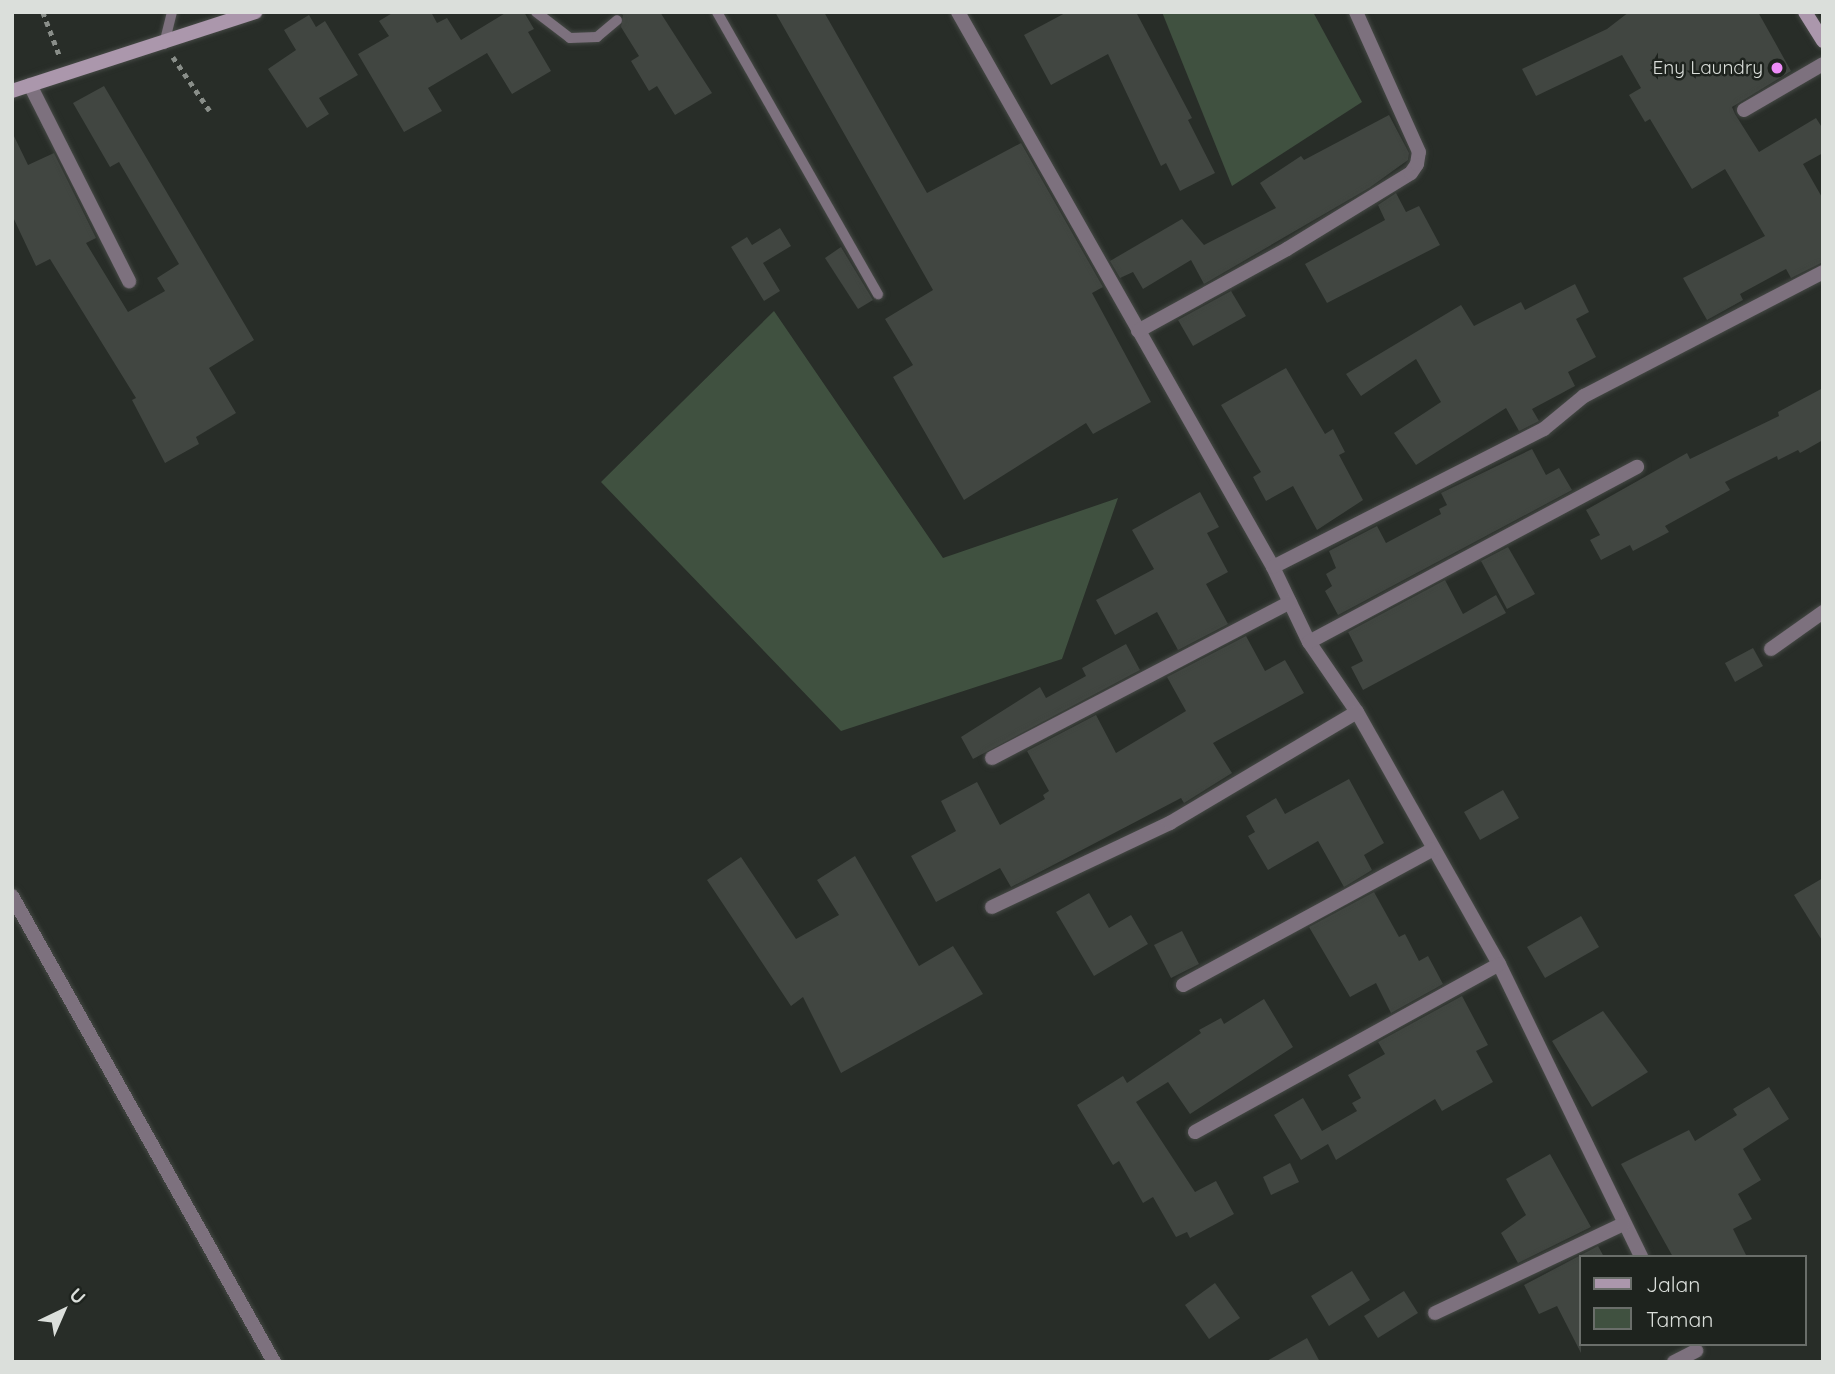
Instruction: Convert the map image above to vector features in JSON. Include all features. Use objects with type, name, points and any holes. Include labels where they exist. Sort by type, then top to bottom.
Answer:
[{"type":"main road","points":[[12,91],[164,44],[255,12]]},
{"type":"main road","points":[[1805,12],[1823,41]]},
{"type":"street","points":[[958,12],[1273,567],[1309,642],[1357,712],[1499,964],[1640,1255]]},
{"type":"street","points":[[1138,331],[1287,249],[1411,173],[1417,164],[1419,152],[1356,12]]},
{"type":"street","points":[[1744,110],[1823,64]]},
{"type":"street","points":[[30,85],[129,281]]},
{"type":"street","points":[[1273,567],[1544,429],[1584,396],[1823,272]]},
{"type":"street","points":[[1309,642],[1637,467]]},
{"type":"street","points":[[992,758],[1290,602]]},
{"type":"street","points":[[1771,649],[1823,612]]},
{"type":"street","points":[[992,907],[1170,822],[1357,712]]},
{"type":"street","points":[[1183,985],[1433,849]]},
{"type":"street","points":[[12,896],[274,1362]]},
{"type":"street","points":[[1195,1132],[1499,964]]},
{"type":"street","points":[[1435,1313],[1623,1224]]},
{"type":"street","points":[[1674,1362],[1697,1352]]},
{"type":"lane","points":[[164,44],[172,12]]},
{"type":"lane","points":[[536,12],[570,38],[597,37],[617,20]]},
{"type":"lane","points":[[717,12],[878,294]]},
{"type":"path","points":[[43,12],[66,73]]},
{"type":"path","points":[[164,44],[210,111]]},
{"type":"green space","points":[[1162,12],[1313,12],[1362,102],[1232,186]]},
{"type":"green space","points":[[774,311],[943,558],[1118,498],[1062,659],[841,731],[601,482]]},
{"type":"building","points":[[394,12],[431,12],[437,23],[447,18],[461,40],[507,12],[524,12],[534,29],[528,32],[551,71],[512,94],[487,53],[428,88],[442,111],[404,132],[358,54],[389,36],[379,21]]},
{"type":"building","points":[[617,12],[660,12],[712,93],[675,115],[657,86],[649,91],[631,61],[639,56],[621,27],[623,15]]},
{"type":"building","points":[[775,12],[824,12],[927,193],[1021,143],[1103,287],[1092,293],[1151,402],[1093,434],[1086,423],[964,500],[893,377],[913,365],[885,319],[933,290]]},
{"type":"building","points":[[1067,12],[1136,12],[1192,118],[1188,120],[1215,173],[1180,191],[1166,163],[1161,166],[1108,54],[1051,85],[1024,35]]},
{"type":"building","points":[[1629,12],[1758,12],[1791,71],[1732,107],[1735,114],[1759,152],[1816,118],[1823,129],[1823,153],[1803,164],[1823,199],[1823,262],[1791,278],[1786,269],[1740,294],[1743,300],[1707,320],[1683,278],[1765,236],[1725,169],[1692,189],[1650,119],[1645,122],[1629,95],[1641,88],[1622,55],[1536,96],[1522,69],[1607,29]]},
{"type":"building","points":[[309,15],[316,27],[325,21],[358,75],[319,98],[329,114],[307,128],[268,69],[296,50],[284,30]]},
{"type":"building","points":[[104,86],[254,340],[209,368],[236,413],[196,437],[199,444],[165,463],[132,400],[136,398],[50,259],[36,266],[12,215],[12,132],[28,165],[54,153],[96,238],[86,243],[128,312],[165,291],[157,278],[179,264],[119,162],[110,167],[73,103]]},
{"type":"building","points":[[1389,115],[1409,153],[1408,160],[1369,188],[1204,284],[1191,260],[1143,289],[1133,272],[1120,278],[1110,261],[1182,219],[1204,245],[1276,208],[1260,183],[1301,156],[1304,160]]},
{"type":"building","points":[[1396,193],[1406,212],[1419,206],[1440,245],[1327,303],[1305,264],[1385,220],[1378,205]]},
{"type":"building","points":[[780,228],[791,246],[763,263],[780,291],[764,301],[731,247],[747,237],[752,245]]},
{"type":"building","points":[[841,247],[873,300],[858,309],[825,258]]},
{"type":"building","points":[[1575,284],[1589,312],[1576,319],[1596,357],[1568,372],[1575,386],[1532,409],[1539,421],[1519,431],[1506,408],[1416,465],[1394,433],[1441,402],[1416,359],[1361,396],[1346,374],[1461,305],[1474,326],[1521,302],[1525,310]]},
{"type":"building","points":[[1231,291],[1246,316],[1193,346],[1178,320]]},
{"type":"building","points":[[1286,368],[1325,434],[1333,429],[1345,452],[1339,455],[1363,500],[1317,530],[1293,486],[1266,501],[1253,477],[1261,472],[1221,405]]},
{"type":"building","points":[[1823,388],[1823,440],[1800,453],[1798,450],[1778,460],[1777,456],[1725,482],[1730,490],[1665,526],[1669,532],[1633,551],[1630,545],[1601,560],[1590,540],[1600,535],[1586,510],[1687,453],[1690,459],[1779,416],[1778,412]]},
{"type":"building","points":[[1532,449],[1546,475],[1559,468],[1572,490],[1338,615],[1325,591],[1332,586],[1326,574],[1336,568],[1329,551],[1377,526],[1386,543],[1441,514],[1439,509],[1447,505],[1441,493]]},
{"type":"building","points":[[1200,492],[1219,527],[1207,533],[1228,572],[1206,584],[1228,624],[1178,650],[1157,612],[1115,635],[1096,600],[1154,569],[1132,530]]},
{"type":"building","points":[[1508,547],[1535,594],[1507,609],[1481,561]]},
{"type":"building","points":[[1445,580],[1463,614],[1496,595],[1506,613],[1363,690],[1351,667],[1363,661],[1348,632]]},
{"type":"building","points":[[1246,636],[1265,671],[1285,660],[1304,693],[1213,743],[1232,773],[1184,803],[1181,798],[1011,887],[1000,868],[936,902],[911,856],[956,831],[941,801],[977,782],[1000,825],[1045,799],[1043,795],[1049,791],[1027,751],[1096,715],[1116,753],[1186,711],[1167,677]]},
{"type":"building","points":[[1126,644],[1140,670],[973,759],[961,737],[1040,687],[1046,698],[1086,676],[1082,668]]},
{"type":"building","points":[[1753,648],[1763,666],[1735,682],[1725,663]]},
{"type":"building","points":[[1349,779],[1384,843],[1364,855],[1372,870],[1344,887],[1318,841],[1268,870],[1248,836],[1255,832],[1246,816],[1276,798],[1285,814]]},
{"type":"building","points":[[1503,790],[1519,818],[1480,840],[1464,812]]},
{"type":"building","points":[[855,856],[919,966],[953,946],[983,994],[841,1073],[803,997],[791,1006],[707,880],[741,857],[796,939],[839,915],[817,880]]},
{"type":"building","points":[[1823,878],[1823,942],[1794,895]]},
{"type":"building","points":[[1374,892],[1399,937],[1405,934],[1419,961],[1428,956],[1443,984],[1391,1013],[1376,983],[1350,997],[1309,927]]},
{"type":"building","points":[[1089,893],[1109,928],[1131,915],[1148,944],[1094,976],[1056,912]]},
{"type":"building","points":[[1581,916],[1599,947],[1545,978],[1527,947]]},
{"type":"building","points":[[1182,931],[1199,964],[1171,978],[1154,945]]},
{"type":"building","points":[[1462,996],[1488,1045],[1476,1051],[1493,1082],[1442,1111],[1435,1099],[1336,1160],[1328,1144],[1301,1160],[1274,1115],[1303,1098],[1322,1131],[1357,1111],[1352,1103],[1361,1098],[1348,1075],[1385,1054],[1378,1042]]},
{"type":"building","points":[[1264,999],[1293,1047],[1190,1114],[1168,1082],[1136,1102],[1195,1192],[1216,1181],[1234,1214],[1190,1238],[1187,1232],[1176,1237],[1153,1197],[1143,1203],[1119,1161],[1113,1165],[1077,1105],[1123,1076],[1127,1083],[1201,1033],[1199,1030],[1221,1018],[1224,1024]]},
{"type":"building","points":[[1603,1011],[1648,1072],[1592,1107],[1552,1041]]},
{"type":"building","points":[[1769,1087],[1789,1119],[1743,1149],[1761,1180],[1738,1194],[1752,1219],[1733,1229],[1746,1255],[1672,1255],[1621,1164],[1689,1130],[1695,1141],[1737,1115],[1733,1109]]},
{"type":"building","points":[[1550,1154],[1591,1227],[1518,1263],[1501,1233],[1526,1215],[1506,1179]]},
{"type":"building","points":[[1290,1163],[1299,1182],[1271,1195],[1263,1177]]},
{"type":"building","points":[[1598,1246],[1603,1255],[1581,1255]]},
{"type":"building","points":[[1580,1255],[1581,1353],[1557,1306],[1539,1314],[1524,1285]]},
{"type":"building","points":[[1352,1271],[1370,1300],[1329,1326],[1311,1296]]},
{"type":"building","points":[[1215,1283],[1240,1318],[1209,1339],[1185,1305]]},
{"type":"building","points":[[1404,1291],[1418,1313],[1378,1338],[1364,1316]]},
{"type":"building","points":[[1307,1338],[1320,1362],[1265,1362]]},
{"type":"place","name":"Eny Laundry","points":[[1777,68]]}]
